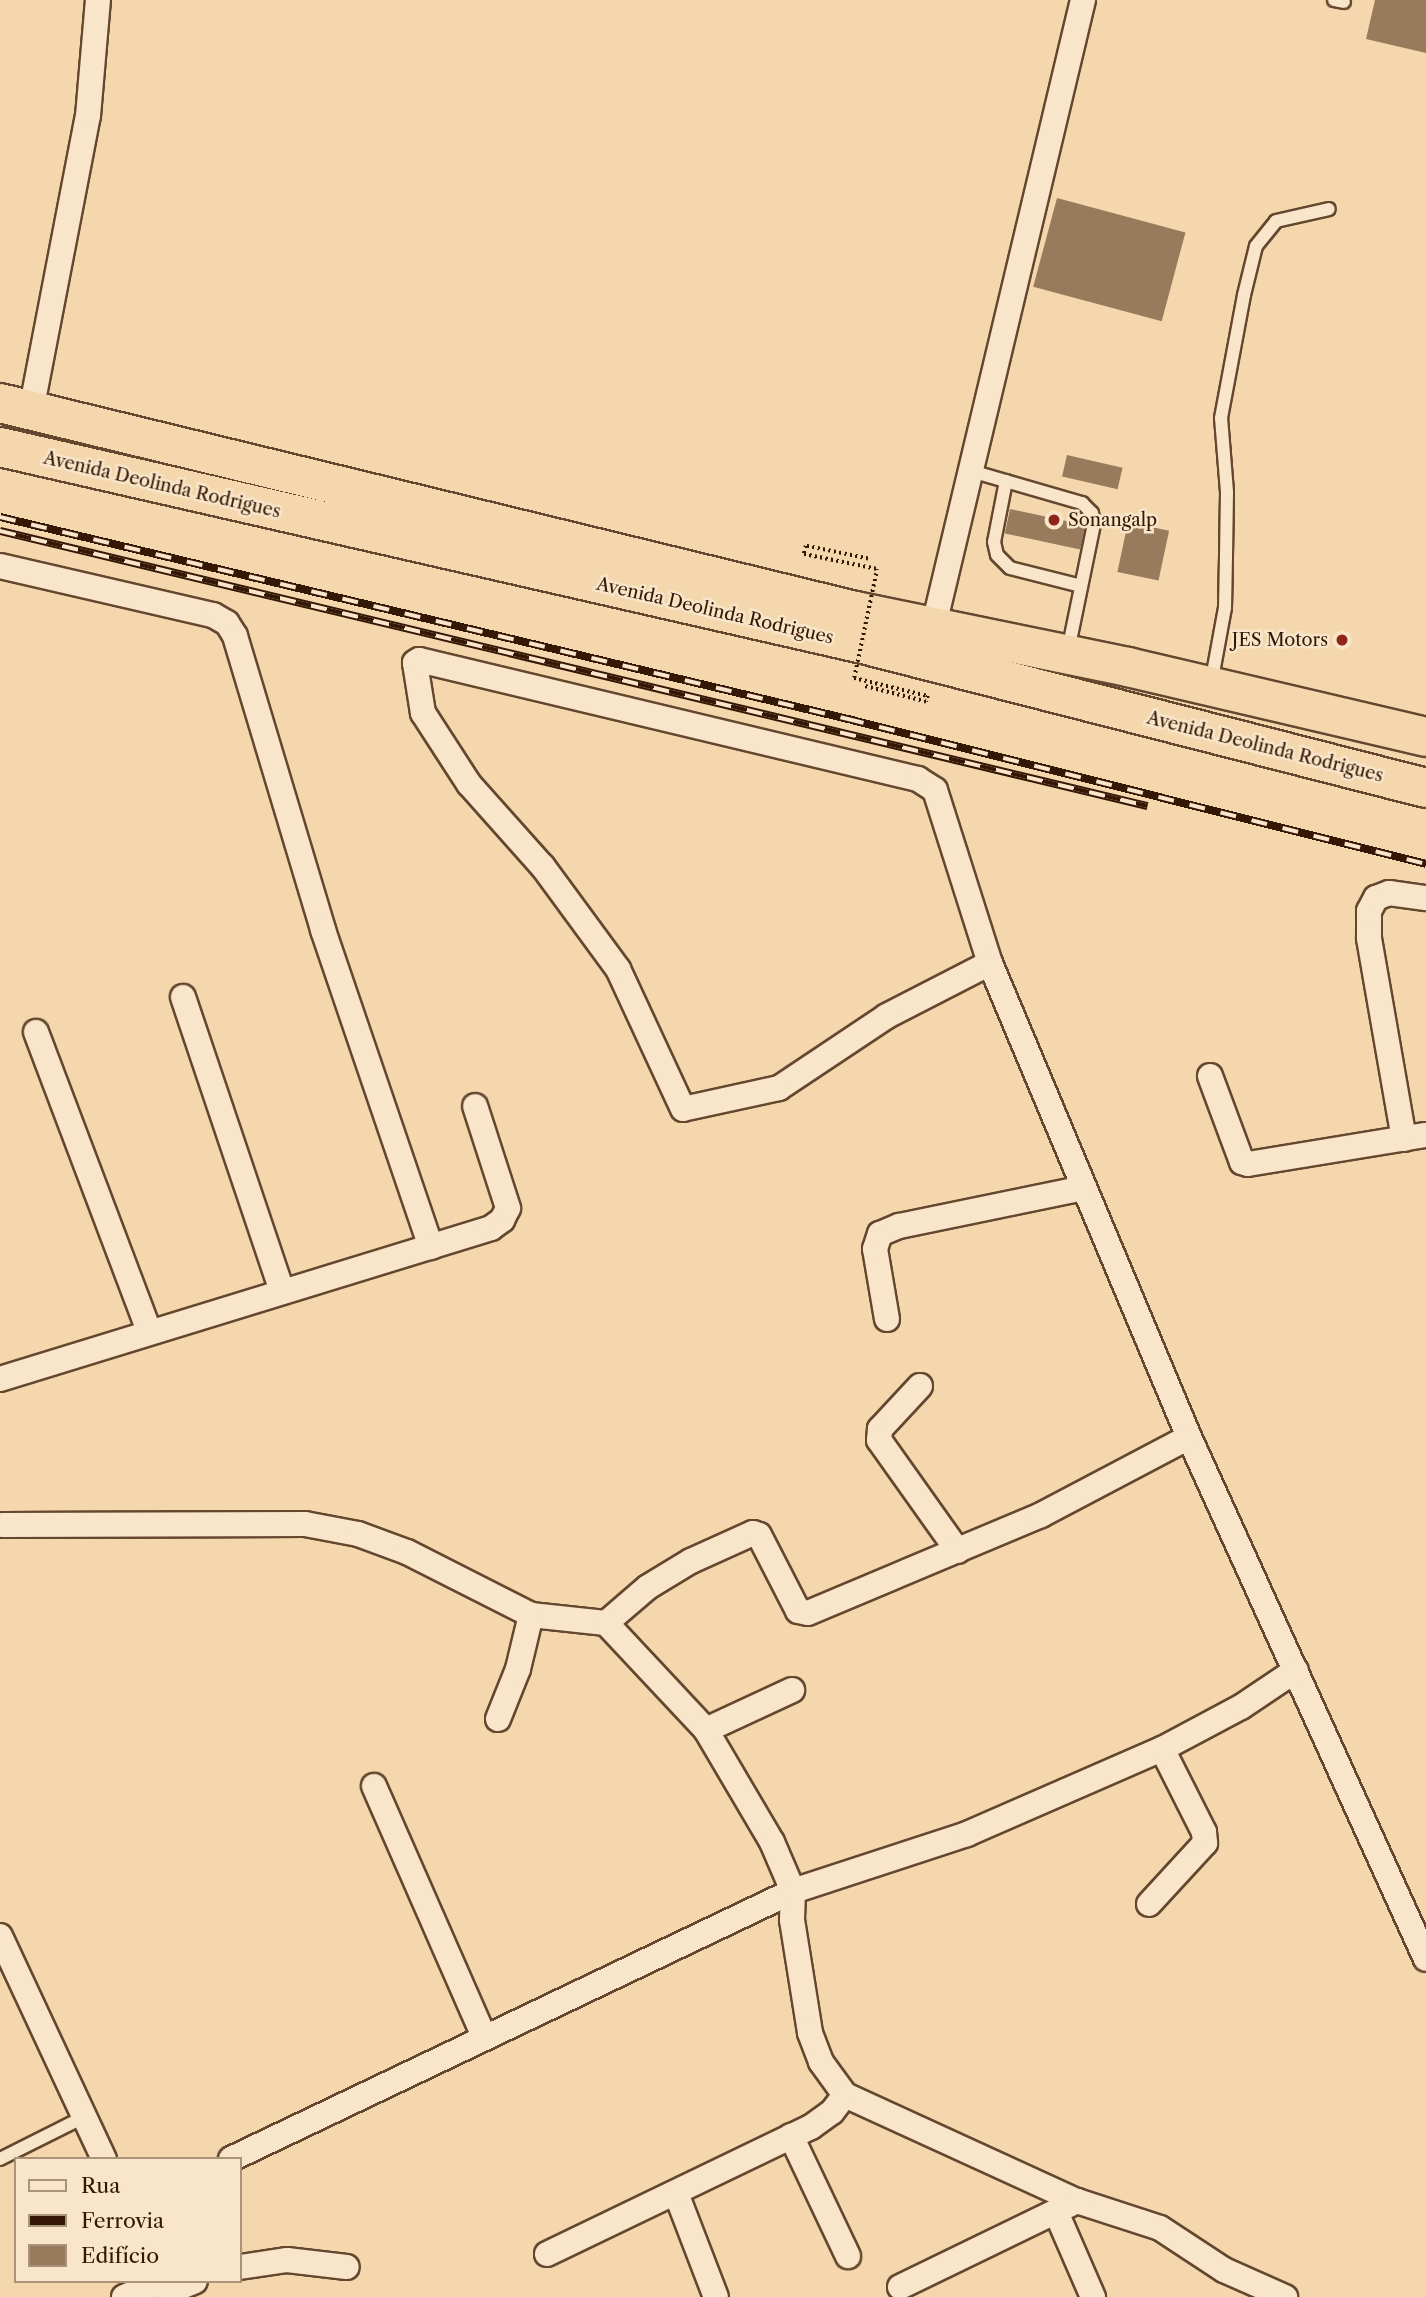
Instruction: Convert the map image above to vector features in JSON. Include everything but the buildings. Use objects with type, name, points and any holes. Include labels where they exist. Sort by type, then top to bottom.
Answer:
[{"type":"highway","name":"Avenida Deolinda Rodrigues","points":[[15,407],[933,629],[1067,655],[1426,737]]},
{"type":"highway","name":"Avenida Deolinda Rodrigues","points":[[0,447],[867,645],[1426,788]]},
{"type":"street","points":[[15,407],[88,116],[98,0]]},
{"type":"street","points":[[933,629],[1083,0]]},
{"type":"street","points":[[0,566],[214,615],[227,622],[235,636],[323,930],[431,1247]]},
{"type":"street","points":[[990,963],[887,1016],[779,1088],[683,1109],[618,969],[543,867],[469,783],[423,713],[415,663],[419,660],[929,783],[990,963],[1189,1437],[1426,1959]]},
{"type":"street","points":[[1210,1076],[1242,1162],[1248,1164],[1415,1137],[1369,938],[1369,911],[1376,898],[1389,893],[1426,898]]},
{"type":"street","points":[[183,997],[282,1292]]},
{"type":"street","points":[[36,1032],[149,1331]]},
{"type":"street","points":[[0,1379],[491,1228],[502,1220],[508,1208],[475,1106]]},
{"type":"street","points":[[887,1319],[875,1248],[880,1234],[899,1226],[1084,1188]]},
{"type":"street","points":[[920,1386],[880,1429],[879,1440],[958,1551]]},
{"type":"street","points":[[606,1623],[648,1587],[747,1534],[759,1535],[798,1611],[808,1613],[1041,1515],[1189,1437]]},
{"type":"street","points":[[2,1525],[305,1524],[358,1534],[407,1552],[531,1615],[606,1623],[706,1730],[751,1801],[793,1891],[792,1920],[810,2033],[821,2062],[845,2095],[1066,2207],[1160,2228],[1224,2270],[1285,2297]]},
{"type":"street","points":[[498,1719],[518,1669],[531,1615]]},
{"type":"street","points":[[235,2157],[793,1891],[967,1834],[1162,1749],[1241,1707],[1296,1670]]},
{"type":"street","points":[[706,1730],[792,1690]]},
{"type":"street","points":[[1150,1904],[1205,1843],[1204,1832],[1162,1749]]},
{"type":"street","points":[[374,1786],[484,2037]]},
{"type":"street","points":[[0,1936],[7,1970],[103,2157]]},
{"type":"street","points":[[547,2254],[791,2136],[832,2112],[845,2095]]},
{"type":"street","points":[[791,2136],[848,2256]]},
{"type":"street","points":[[676,2193],[716,2297]]},
{"type":"street","points":[[900,2287],[1066,2207]]},
{"type":"street","points":[[1066,2207],[1093,2297]]},
{"type":"street","points":[[242,2267],[287,2260],[347,2267]]},
{"type":"street","points":[[124,2297],[186,2283]]},
{"type":"lane","points":[[1211,688],[1225,595],[1227,492],[1220,418],[1256,246],[1276,221],[1329,209]]},
{"type":"lane","points":[[971,471],[1082,503],[1091,513],[1094,524],[1067,655]]},
{"type":"lane","points":[[1006,481],[994,542],[997,555],[1010,568],[1082,586]]},
{"type":"lane","points":[[0,2159],[84,2117]]},
{"type":"path","points":[[863,686],[926,702],[928,696],[854,678],[877,569],[804,554],[807,546],[868,559]]},
{"type":"railway","points":[[0,517],[848,719],[1426,864]]},
{"type":"railway","points":[[0,531],[1147,806]]},
{"type":"place","name":"Sonangalp","points":[[1054,520]]},
{"type":"place","name":"JES Motors","points":[[1342,640]]}]
